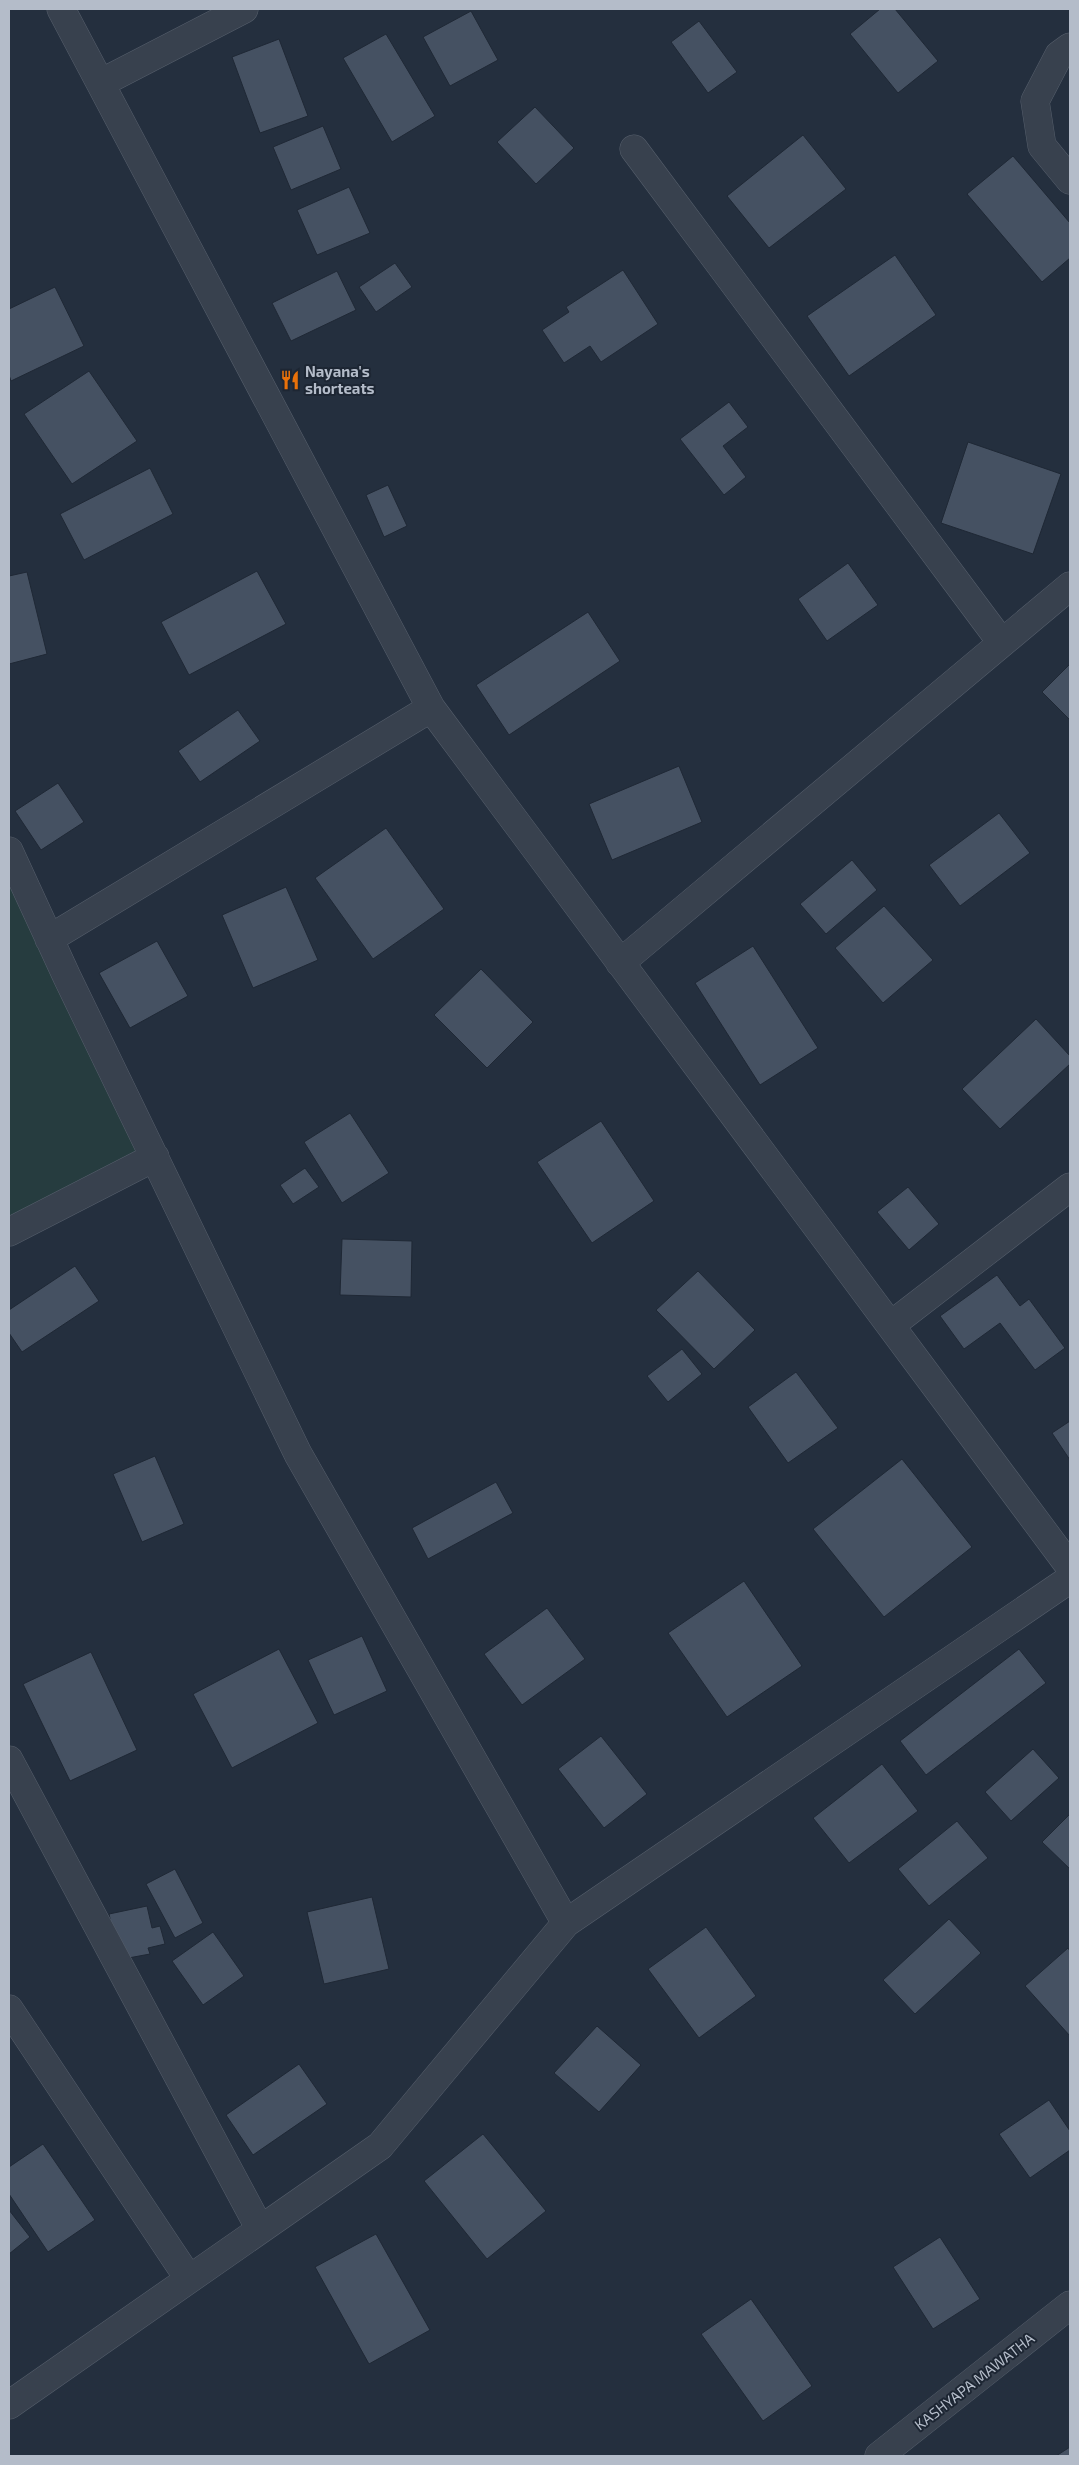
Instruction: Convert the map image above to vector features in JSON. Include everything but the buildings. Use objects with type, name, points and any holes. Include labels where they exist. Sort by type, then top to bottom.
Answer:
[{"type":"street","points":[[61,9],[431,708],[1070,1567]]},
{"type":"street","points":[[101,83],[244,9]]},
{"type":"street","points":[[1070,47],[1059,55],[1035,101],[1042,146],[1070,180]]},
{"type":"street","points":[[634,149],[1002,643]]},
{"type":"street","points":[[620,963],[1070,586]]},
{"type":"street","points":[[50,939],[431,708]]},
{"type":"street","points":[[9,851],[298,1454],[566,1923]]},
{"type":"street","points":[[9,1232],[155,1157]]},
{"type":"street","points":[[891,1325],[1070,1187]]},
{"type":"street","points":[[9,2405],[380,2146],[566,1923],[1070,1580]]},
{"type":"street","points":[[9,1760],[260,2229]]},
{"type":"street","points":[[9,2009],[189,2279]]},
{"type":"street","name":"KASHYAPA MAWATHA","points":[[879,2456],[1070,2305]]},
{"type":"green space","points":[[9,846],[155,1157],[9,1232]]},
{"type":"place","name":"Nayana's shorteats","points":[[290,380]]}]
